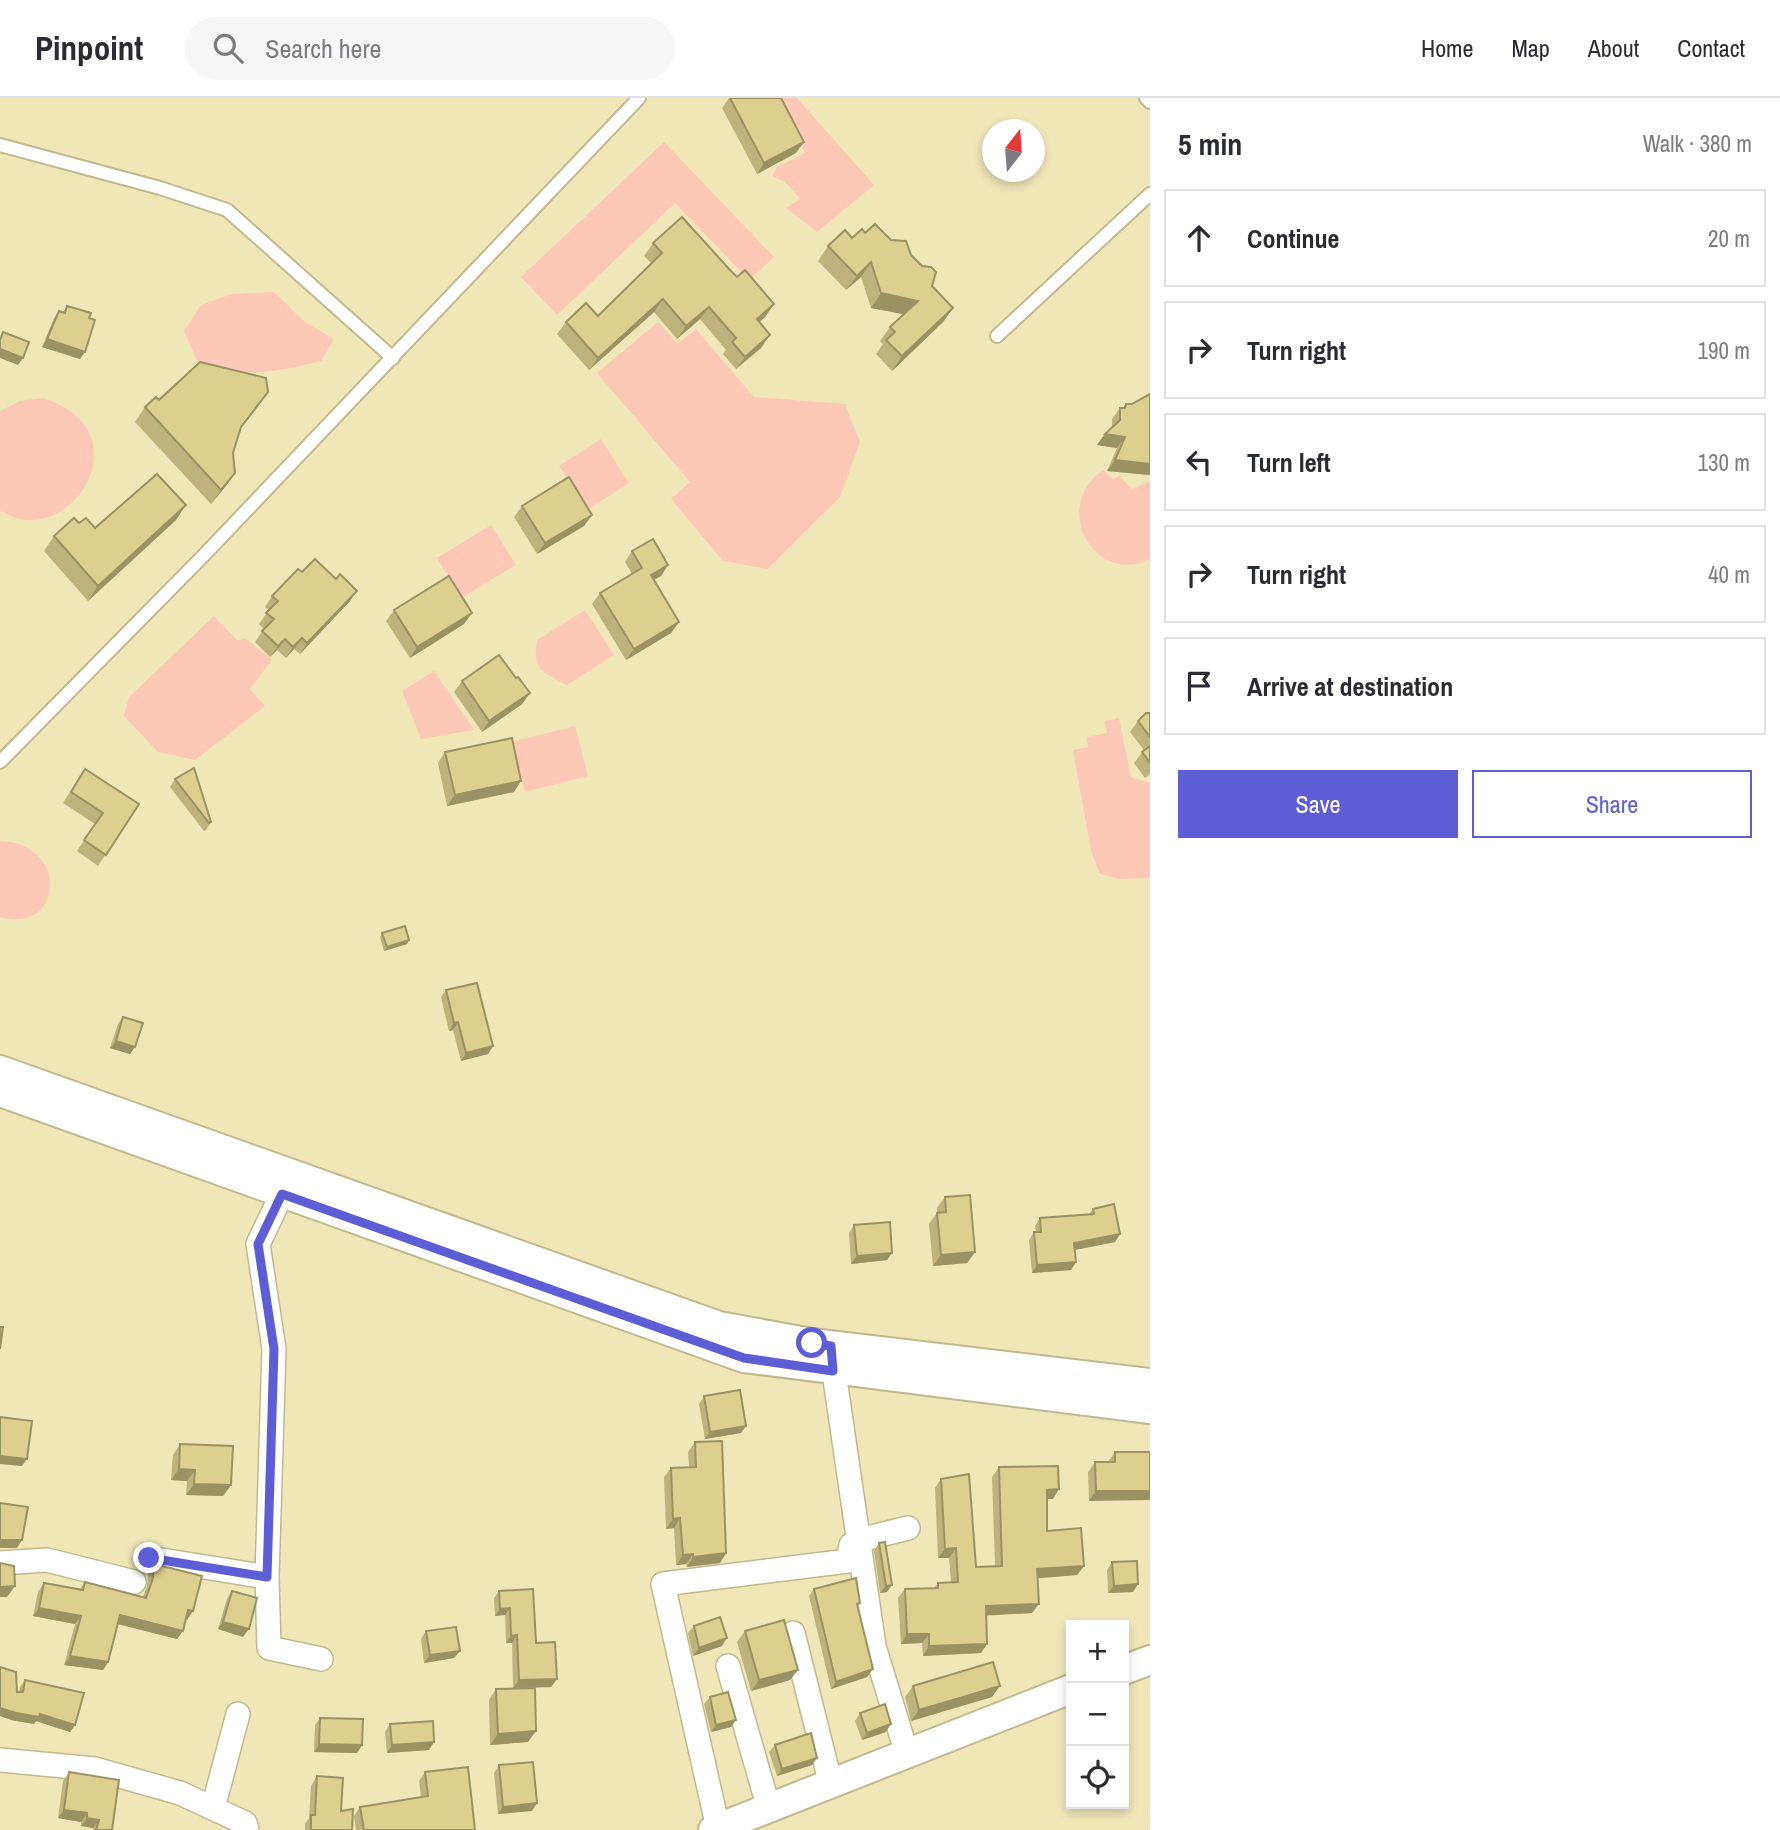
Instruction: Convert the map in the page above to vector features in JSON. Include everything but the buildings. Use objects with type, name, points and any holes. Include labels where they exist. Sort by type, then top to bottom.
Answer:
[{"type":"street","points":[[0,1070],[719,1326],[832,1358],[1150,1409]]},
{"type":"street","points":[[0,1092],[744,1358],[832,1358],[1150,1382]]},
{"type":"street","points":[[282,1194],[258,1244],[274,1349],[267,1577],[269,1648],[321,1659]]},
{"type":"street","points":[[832,1358],[874,1646],[907,1754]]},
{"type":"street","points":[[908,1528],[859,1540],[851,1545],[848,1561],[663,1584],[715,1829],[1066,1691]]},
{"type":"street","points":[[149,1558],[267,1577]]},
{"type":"street","points":[[0,1563],[47,1560],[134,1582]]},
{"type":"street","points":[[793,1633],[831,1785]]},
{"type":"street","points":[[1129,1668],[1150,1660]]},
{"type":"street","points":[[728,1666],[769,1809]]},
{"type":"street","points":[[213,1808],[238,1714]]},
{"type":"street","points":[[0,1760],[95,1769],[180,1793],[245,1823],[247,1830]]},
{"type":"lane","points":[[0,762],[393,358],[639,98]]},
{"type":"lane","points":[[1146,98],[1150,102]]},
{"type":"lane","points":[[0,145],[160,188],[227,210],[393,358]]},
{"type":"lane","points":[[997,336],[1150,194]]},
{"type":"shaded area","points":[[777,98],[797,98],[874,185],[817,232],[786,208],[800,199],[785,182],[772,176],[777,167],[805,153]]},
{"type":"shaded area","points":[[664,142],[774,257],[749,280],[675,203],[557,315],[521,277]]},
{"type":"shaded area","points":[[274,292],[305,322],[334,339],[321,361],[260,372],[232,371],[199,365],[184,331],[201,305],[232,294]]},
{"type":"shaded area","points":[[658,322],[678,344],[696,329],[754,397],[845,404],[860,442],[840,497],[768,569],[723,561],[671,499],[690,482],[597,373]]},
{"type":"shaded area","points":[[43,398],[75,415],[91,437],[94,461],[86,484],[70,504],[49,517],[25,520],[0,510],[0,411],[20,401]]},
{"type":"shaded area","points":[[601,439],[629,483],[587,510],[559,466]]},
{"type":"shaded area","points":[[1103,470],[1113,479],[1120,476],[1132,489],[1150,481],[1150,559],[1130,565],[1112,562],[1097,553],[1086,539],[1080,522],[1080,503],[1088,486]]},
{"type":"shaded area","points":[[491,525],[516,565],[461,598],[437,558]]},
{"type":"shaded area","points":[[585,610],[614,655],[567,685],[541,669],[536,658],[537,640]]},
{"type":"shaded area","points":[[214,616],[238,641],[245,638],[272,660],[250,689],[265,706],[195,760],[158,752],[124,716],[129,697]]},
{"type":"shaded area","points":[[434,671],[474,730],[421,739],[402,691]]},
{"type":"shaded area","points":[[1119,718],[1131,777],[1150,783],[1150,878],[1119,879],[1100,874],[1091,851],[1073,750],[1088,747],[1087,737],[1107,733],[1105,721]]},
{"type":"shaded area","points":[[575,726],[588,776],[525,792],[512,742]]},
{"type":"shaded area","points":[[0,841],[23,846],[39,856],[48,871],[50,886],[47,901],[37,913],[21,919],[0,917]]},
{"type":"route","points":[[149,1558],[267,1577],[274,1349],[258,1244],[282,1194],[744,1358],[833,1371],[831,1346],[812,1343]]}]
